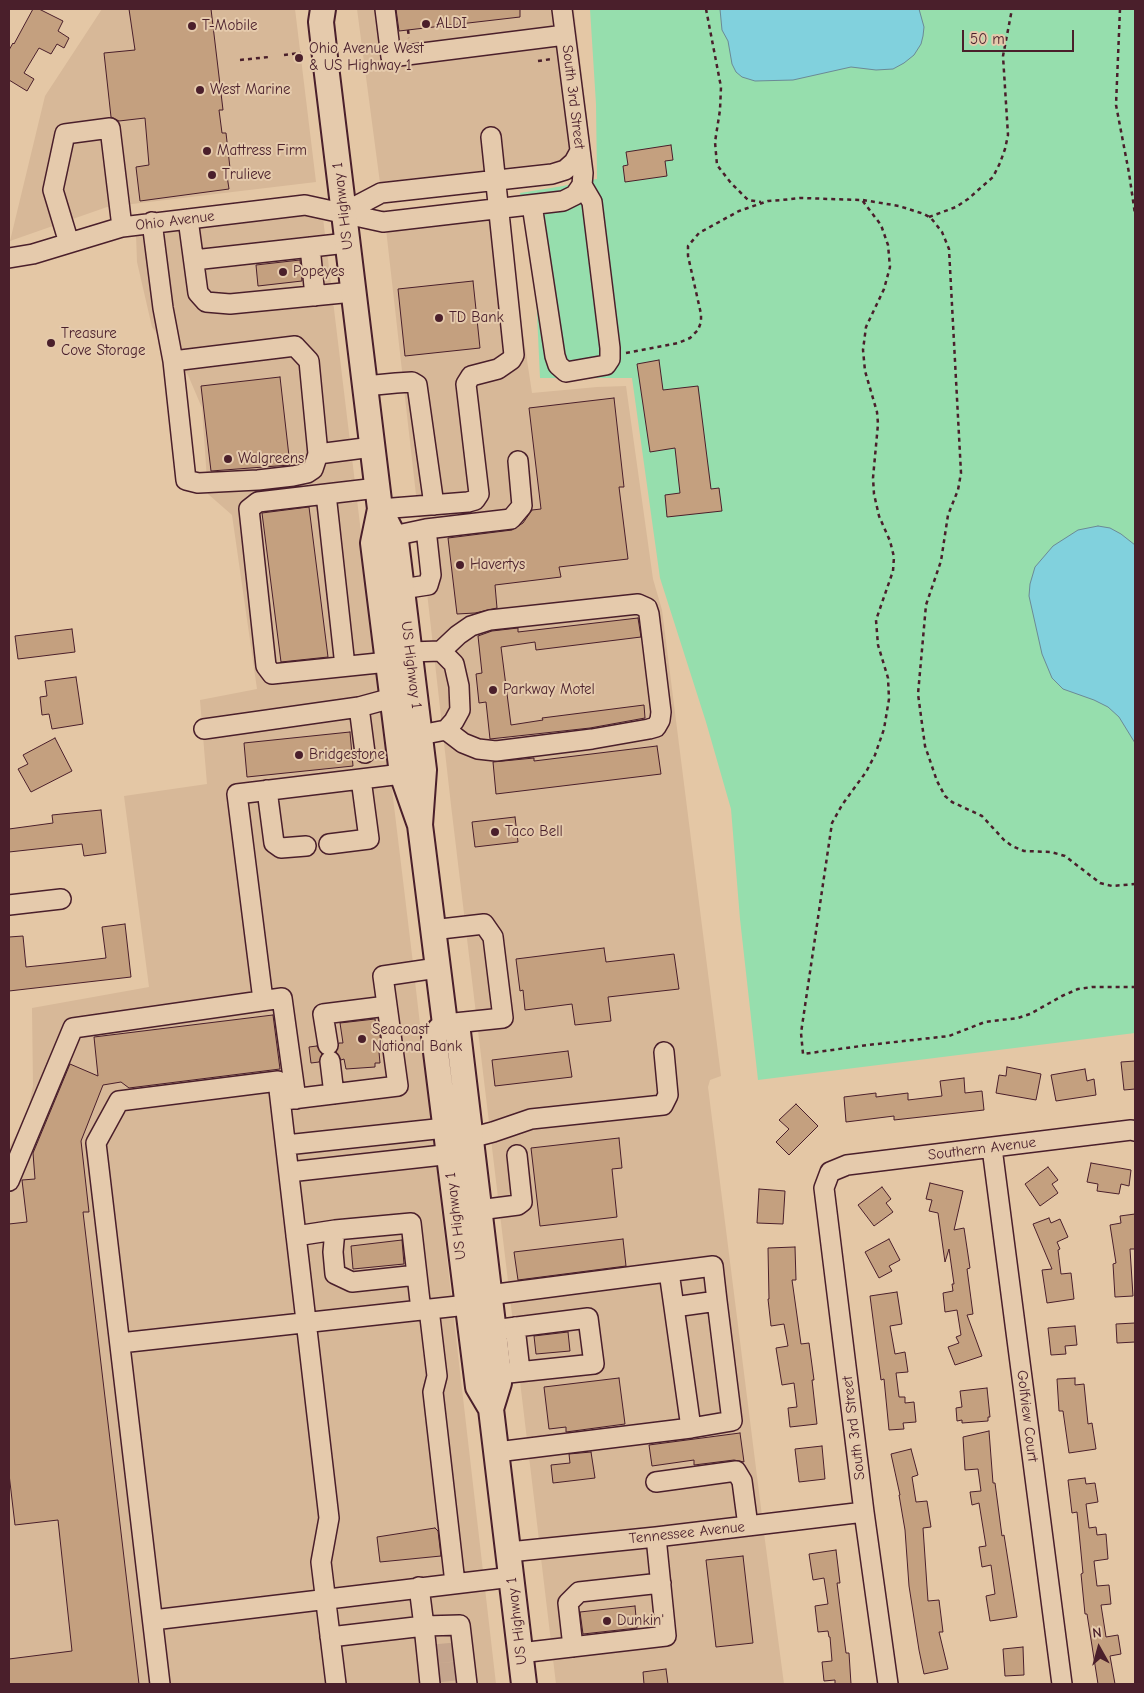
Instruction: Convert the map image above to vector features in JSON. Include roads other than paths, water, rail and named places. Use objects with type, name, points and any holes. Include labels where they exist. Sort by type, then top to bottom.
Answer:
[{"type":"main road","name":"US Highway 1","points":[[320,13],[379,498],[396,541],[402,589],[424,770],[420,825],[445,1024]]},
{"type":"main road","name":"US Highway 1","points":[[379,498],[374,544],[392,698],[402,774],[420,825]]},
{"type":"main road","name":"US Highway 1","points":[[445,1024],[434,1036],[445,1128],[463,1148],[478,1210],[489,1295],[504,1329],[509,1373],[499,1383],[491,1409]]},
{"type":"main road","name":"US Highway 1","points":[[445,1024],[458,1032],[467,1305],[478,1387],[491,1409],[524,1684]]},
{"type":"street","points":[[385,9],[391,57],[565,35]]},
{"type":"street","name":"South 3rd Street","points":[[562,9],[583,173],[582,185]]},
{"type":"street","points":[[70,243],[53,190],[65,134],[110,128],[122,227]]},
{"type":"street","points":[[388,662],[272,674],[266,666],[249,509],[258,502],[326,494],[434,505],[468,502],[474,500],[479,494],[466,384],[471,376],[498,369],[511,360],[514,355],[491,137]]},
{"type":"street","points":[[344,214],[380,193],[552,174],[565,170],[574,162],[580,151]]},
{"type":"street","points":[[532,205],[554,356],[558,365],[566,372],[606,365],[610,356],[610,348],[592,202],[582,185]]},
{"type":"street","name":"Ohio Avenue","points":[[9,258],[33,254],[122,227],[152,222],[305,205],[383,222],[563,201],[575,195],[582,185]]},
{"type":"street","points":[[188,219],[198,293],[206,302],[230,304],[353,292]]},
{"type":"street","points":[[152,222],[163,308],[173,361],[186,480],[198,483],[258,480],[293,476],[307,473],[313,469],[318,454],[309,361],[295,346],[173,361]]},
{"type":"street","points":[[194,260],[347,243]]},
{"type":"street","points":[[310,247],[315,296]]},
{"type":"street","points":[[365,386],[412,382],[417,385],[434,505]]},
{"type":"street","points":[[318,454],[372,447]]},
{"type":"street","points":[[393,536],[426,529],[511,519],[522,506],[518,461]]},
{"type":"street","points":[[326,494],[346,666]]},
{"type":"street","points":[[402,589],[428,585],[432,575],[426,529]]},
{"type":"street","points":[[441,652],[458,634],[471,626],[490,620],[638,604],[646,608],[649,614],[661,712],[660,720],[656,727],[649,729],[592,739],[496,751],[478,749],[463,743],[446,730]]},
{"type":"street","points":[[409,652],[441,652],[454,664],[459,686],[460,710],[454,721],[446,730],[420,735]]},
{"type":"street","points":[[204,729],[359,707],[392,698]]},
{"type":"street","points":[[359,707],[365,753]]},
{"type":"street","points":[[263,1000],[238,794],[402,774]]},
{"type":"street","points":[[328,844],[369,839],[361,779]]},
{"type":"street","points":[[267,790],[274,843],[281,848],[306,846]]},
{"type":"street","points":[[9,905],[61,900]]},
{"type":"street","points":[[432,930],[484,924],[493,937],[504,1018],[445,1024]]},
{"type":"street","points":[[288,1100],[398,1086],[383,976],[437,968]]},
{"type":"street","points":[[9,1181],[73,1028],[282,998],[288,1100],[286,1146],[329,1518],[321,1562],[336,1684]]},
{"type":"street","points":[[334,1094],[324,1014],[387,1006]]},
{"type":"street","points":[[289,1172],[463,1148],[493,1132],[531,1119],[663,1105],[668,1096],[664,1052]]},
{"type":"street","points":[[160,1684],[96,1144],[119,1101],[278,1081],[288,1100]]},
{"type":"street","points":[[286,1146],[445,1128]]},
{"type":"street","name":"Southern Avenue","points":[[830,1172],[848,1165],[1135,1131]]},
{"type":"street","name":"Golfview Court","points":[[992,1148],[1062,1684]]},
{"type":"street","points":[[478,1210],[518,1205],[522,1202],[517,1155]]},
{"type":"street","name":"South 3rd Street","points":[[830,1172],[824,1188],[864,1512],[888,1684]]},
{"type":"street","points":[[296,1236],[335,1230],[411,1223],[417,1275],[438,1376],[434,1392],[455,1583]]},
{"type":"street","points":[[335,1230],[333,1252],[335,1274],[352,1282],[417,1275]]},
{"type":"street","points":[[489,1295],[713,1266],[732,1421],[691,1428],[497,1452]]},
{"type":"street","points":[[670,1272],[691,1428]]},
{"type":"street","points":[[674,1307],[717,1301]]},
{"type":"street","points":[[120,1343],[467,1305]]},
{"type":"street","points":[[504,1329],[588,1318],[594,1364],[509,1373]]},
{"type":"street","points":[[656,1482],[736,1472],[742,1481],[748,1526]]},
{"type":"street","name":"Tennessee Avenue","points":[[509,1552],[656,1537],[864,1512]]},
{"type":"street","points":[[520,1653],[666,1636],[656,1537]]},
{"type":"street","points":[[153,1620],[512,1577]]},
{"type":"street","points":[[573,1647],[568,1603],[579,1592],[661,1583]]},
{"type":"street","points":[[419,1587],[432,1677]]},
{"type":"street","points":[[330,1637],[424,1626],[460,1625],[458,1652],[463,1675]]},
{"type":"water","points":[[720,9],[919,9],[924,27],[921,44],[914,55],[893,69],[876,70],[851,67],[793,80],[755,81],[742,77],[736,72],[732,64],[728,41],[722,30]]},
{"type":"water","points":[[1098,526],[1110,528],[1135,545],[1135,743],[1119,717],[1108,707],[1063,689],[1052,678],[1042,654],[1029,596],[1035,567],[1053,546],[1078,530]]},
{"type":"tunnel","points":[[434,1654],[454,1652]]},
{"type":"tunnel","points":[[436,1673],[456,1671]]},
{"type":"place","name":"ALDI","points":[[426,24]]},
{"type":"place","name":"T-Mobile","points":[[192,26]]},
{"type":"place","name":"Ohio Avenue West & US Highway 1","points":[[299,58]]},
{"type":"place","name":"West Marine","points":[[200,90]]},
{"type":"place","name":"Mattress Firm","points":[[207,151]]},
{"type":"place","name":"Trulieve","points":[[212,175]]},
{"type":"place","name":"Popeyes","points":[[283,272]]},
{"type":"place","name":"TD Bank","points":[[439,318]]},
{"type":"place","name":"Treasure Cove Storage","points":[[51,343]]},
{"type":"place","name":"Walgreens","points":[[228,459]]},
{"type":"place","name":"Havertys","points":[[460,565]]},
{"type":"place","name":"Parkway Motel","points":[[493,690]]},
{"type":"place","name":"Bridgestone","points":[[299,755]]},
{"type":"place","name":"Taco Bell","points":[[495,832]]},
{"type":"place","name":"Seacoast National Bank","points":[[362,1039]]},
{"type":"place","name":"Dunkin'","points":[[607,1621]]}]
